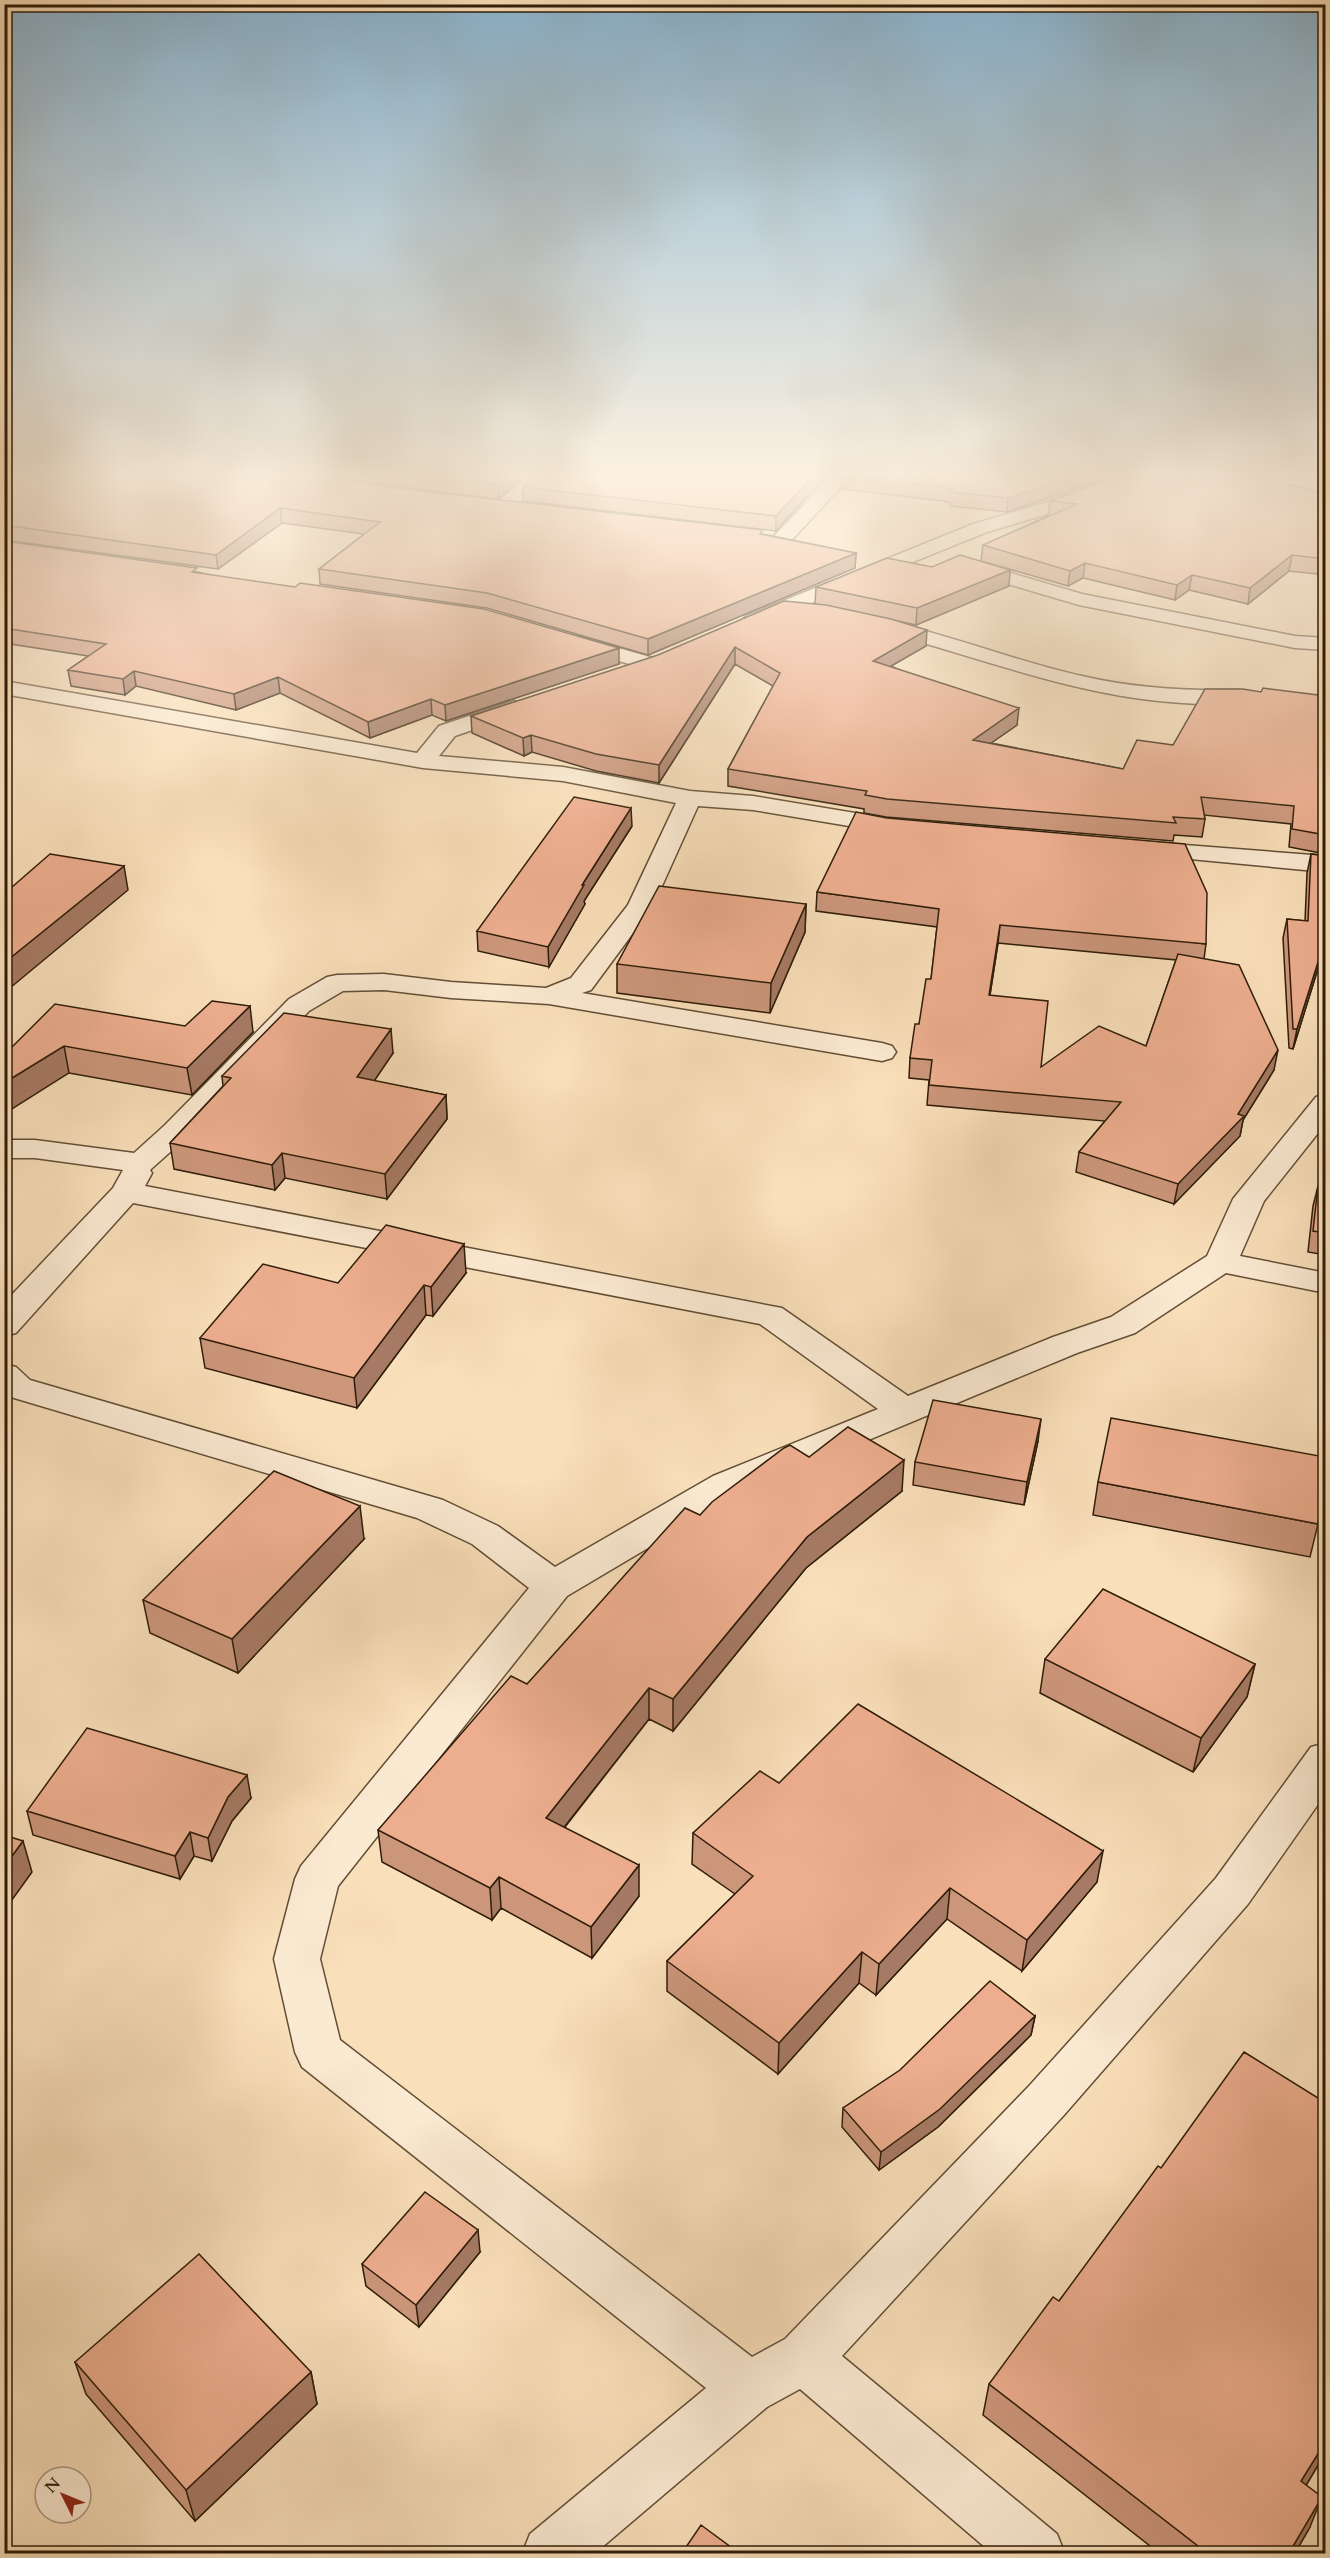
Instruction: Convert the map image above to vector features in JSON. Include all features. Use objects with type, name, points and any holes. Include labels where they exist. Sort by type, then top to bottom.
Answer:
[{"type":"street","points":[[736,627],[811,595]]},
{"type":"street","points":[[1067,595],[1295,642],[1326,644]]},
{"type":"street","points":[[778,609],[826,613]]},
{"type":"street","points":[[859,620],[936,638],[1062,678],[1173,696],[1238,697]]},
{"type":"street","points":[[553,635],[657,661],[615,675]]},
{"type":"street","points":[[4,687],[423,761],[563,774],[690,798],[753,803],[886,826],[920,829]]},
{"type":"street","points":[[423,761],[447,731],[535,700]]},
{"type":"street","points":[[549,996],[581,984],[640,906],[690,798]]},
{"type":"street","points":[[1122,847],[1326,864]]},
{"type":"street","points":[[4,1325],[126,1192],[141,1162],[176,1131],[299,1005],[338,983],[384,982],[451,990],[549,996],[882,1052]]},
{"type":"street","points":[[748,2388],[320,2052],[297,1959],[317,1879],[553,1586],[726,1485],[1065,1345],[1123,1325],[1221,1262],[1249,1198],[1326,1103]]},
{"type":"street","points":[[4,1149],[35,1149],[141,1162]]},
{"type":"street","points":[[126,1192],[770,1315],[905,1411]]},
{"type":"street","points":[[1221,1262],[1326,1284]]},
{"type":"street","points":[[4,1375],[18,1388],[430,1509],[485,1535],[553,1586]]},
{"type":"street","points":[[550,2553],[748,2388],[804,2358],[1047,2100],[1232,1891],[1326,1759]]},
{"type":"street","points":[[804,2358],[1037,2553]]},
{"type":"building","points":[[4,595],[388,595],[484,609],[619,648],[445,705],[431,699],[368,722],[278,677],[234,694],[134,671],[123,679],[68,670],[106,644],[4,628]]},
{"type":"building","points":[[495,595],[754,595],[648,639]]},
{"type":"building","points":[[856,595],[948,595],[917,608]]},
{"type":"building","points":[[784,601],[826,605],[891,619],[927,630],[873,661],[1019,708],[973,740],[1123,769],[1137,740],[1173,745],[1205,689],[1243,689],[1261,692],[1263,688],[1326,696],[1326,835],[1292,829],[1294,806],[1201,797],[1205,819],[1173,817],[1176,823],[887,799],[865,795],[867,791],[728,769],[780,673],[735,647],[659,765],[596,754],[531,735],[523,738],[471,716],[658,655]]},
{"type":"building","points":[[574,797],[631,808],[582,885],[584,885],[548,947],[477,931]]},
{"type":"building","points":[[856,812],[887,818],[1185,844],[1207,893],[1206,944],[1000,925],[989,995],[1048,1001],[1041,1067],[1099,1026],[1146,1046],[1178,954],[1239,965],[1278,1050],[1238,1114],[1244,1116],[1178,1184],[1079,1152],[1121,1102],[929,1085],[932,1060],[910,1058],[915,1024],[919,1024],[926,979],[931,979],[939,909],[817,892]]},
{"type":"building","points":[[50,854],[124,866],[4,963],[4,894]]},
{"type":"building","points":[[1311,854],[1326,856],[1326,943],[1324,943],[1297,1029],[1293,1029],[1287,919],[1308,921]]},
{"type":"building","points":[[659,886],[806,904],[771,983],[617,964]]},
{"type":"building","points":[[212,1001],[250,1006],[187,1068],[64,1046],[4,1083],[4,1055],[55,1004],[185,1026]]},
{"type":"building","points":[[284,1013],[391,1029],[357,1077],[446,1095],[385,1174],[282,1153],[272,1165],[170,1143],[231,1078],[222,1076]]},
{"type":"building","points":[[1318,1186],[1326,1187],[1326,1233],[1313,1231]]},
{"type":"building","points":[[386,1225],[464,1244],[431,1287],[424,1285],[354,1378],[200,1338],[263,1264],[338,1283]]},
{"type":"building","points":[[933,1400],[1041,1419],[1027,1482],[915,1462]]},
{"type":"building","points":[[1111,1418],[1325,1457],[1318,1524],[1098,1482]]},
{"type":"building","points":[[848,1427],[904,1460],[807,1537],[673,1699],[649,1688],[546,1818],[639,1865],[591,1927],[499,1877],[490,1888],[378,1830],[511,1676],[527,1684],[685,1508],[700,1515],[712,1502],[784,1448],[790,1445],[809,1457]]},
{"type":"building","points":[[274,1471],[360,1506],[232,1639],[143,1600]]},
{"type":"building","points":[[1103,1589],[1255,1664],[1201,1738],[1045,1659]]},
{"type":"building","points":[[858,1704],[1103,1851],[1027,1940],[950,1888],[879,1964],[862,1952],[779,2043],[667,1961],[753,1876],[693,1833],[760,1771],[779,1783]]},
{"type":"building","points":[[87,1728],[247,1775],[228,1797],[208,1838],[190,1832],[175,1856],[27,1811]]},
{"type":"building","points":[[4,1835],[23,1841],[4,1867]]},
{"type":"building","points":[[990,1981],[1035,2016],[940,2109],[881,2152],[843,2108],[900,2070]]},
{"type":"building","points":[[1244,2052],[1326,2103],[1326,2441],[1301,2481],[1322,2497],[1289,2553],[1207,2553],[989,2384],[1053,2297],[1059,2301],[1158,2166],[1161,2168]]},
{"type":"building","points":[[425,2192],[478,2230],[416,2305],[362,2264]]},
{"type":"building","points":[[199,2254],[311,2372],[186,2490],[75,2362]]},
{"type":"building","points":[[701,2525],[739,2553],[682,2553]]}]
